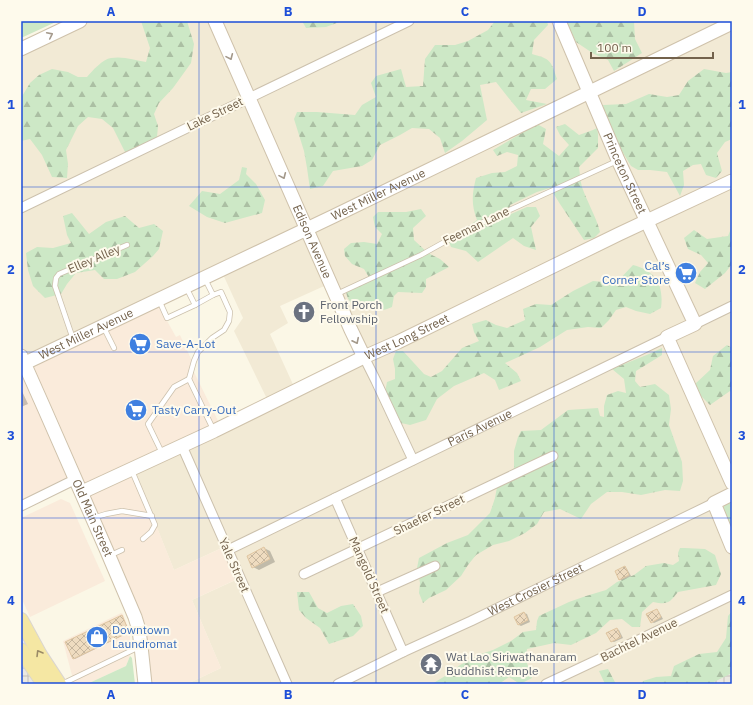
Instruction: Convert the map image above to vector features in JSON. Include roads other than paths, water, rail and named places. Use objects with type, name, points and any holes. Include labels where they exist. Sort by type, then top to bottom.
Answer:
[{"type":"main road","points":[[21,620],[34,645],[49,682]]},
{"type":"main road","points":[[21,650],[49,682]]},
{"type":"street","points":[[21,49],[80,21]]},
{"type":"street","name":"Edison Avenue","points":[[215,21],[351,330],[413,460]]},
{"type":"street","name":"Lake Street","points":[[21,208],[409,21]]},
{"type":"street","name":"Princeton Street","points":[[559,21],[618,160],[695,324]]},
{"type":"street","name":"West Miller Avenue","points":[[22,362],[73,341],[159,300],[732,23]]},
{"type":"street","name":"West Long Street","points":[[82,492],[182,446],[732,181]]},
{"type":"street","name":"Paris Avenue","points":[[228,550],[732,306]]},
{"type":"street","points":[[667,338],[732,483]]},
{"type":"street","name":"Old Main Street","points":[[22,362],[82,492],[137,623],[145,684]]},
{"type":"street","name":"Yale Street","points":[[182,446],[287,684]]},
{"type":"street","name":"Shaefer Street","points":[[304,574],[553,456]]},
{"type":"street","points":[[21,506],[76,479]]},
{"type":"street","name":"West Crosier Street","points":[[338,684],[732,494]]},
{"type":"street","name":"Mangold Street","points":[[335,498],[378,592],[403,652]]},
{"type":"street","points":[[714,503],[732,547]]},
{"type":"street","points":[[378,592],[435,566]]},
{"type":"street","name":"Bachtel Avenue","points":[[546,684],[732,595]]},
{"type":"lane","name":"Feeman Lane","points":[[336,295],[421,255],[466,230],[618,160]]},
{"type":"lane","name":"Elley Alley","points":[[73,341],[55,286],[56,278],[59,274],[127,245]]},
{"type":"lane","points":[[204,278],[213,295]]},
{"type":"lane","points":[[186,287],[195,305]]},
{"type":"lane","points":[[159,300],[168,318],[221,292],[230,312],[229,321],[224,330],[212,338],[198,352],[189,379],[214,430]]},
{"type":"lane","points":[[103,326],[114,348]]},
{"type":"lane","points":[[162,455],[148,424],[174,387],[189,379]]},
{"type":"lane","points":[[131,470],[155,525],[151,532],[142,539]]},
{"type":"lane","points":[[93,518],[122,511],[152,516]]},
{"type":"lane","points":[[109,556],[122,550]]},
{"type":"lane","points":[[49,682],[141,646]]},
{"type":"place","name":"Cal’s Corner Store","points":[[686,273]]},
{"type":"place","name":"Front Porch Fellowship","points":[[304,312]]},
{"type":"place","name":"Save-A-Lot","points":[[140,344]]},
{"type":"place","name":"Tasty Carry-Out","points":[[136,410]]},
{"type":"place","name":"Downtown Laundromat","points":[[97,637]]},
{"type":"place","name":"Wat Lao Siriwathanaram Buddhist Remple","points":[[431,664]]}]
